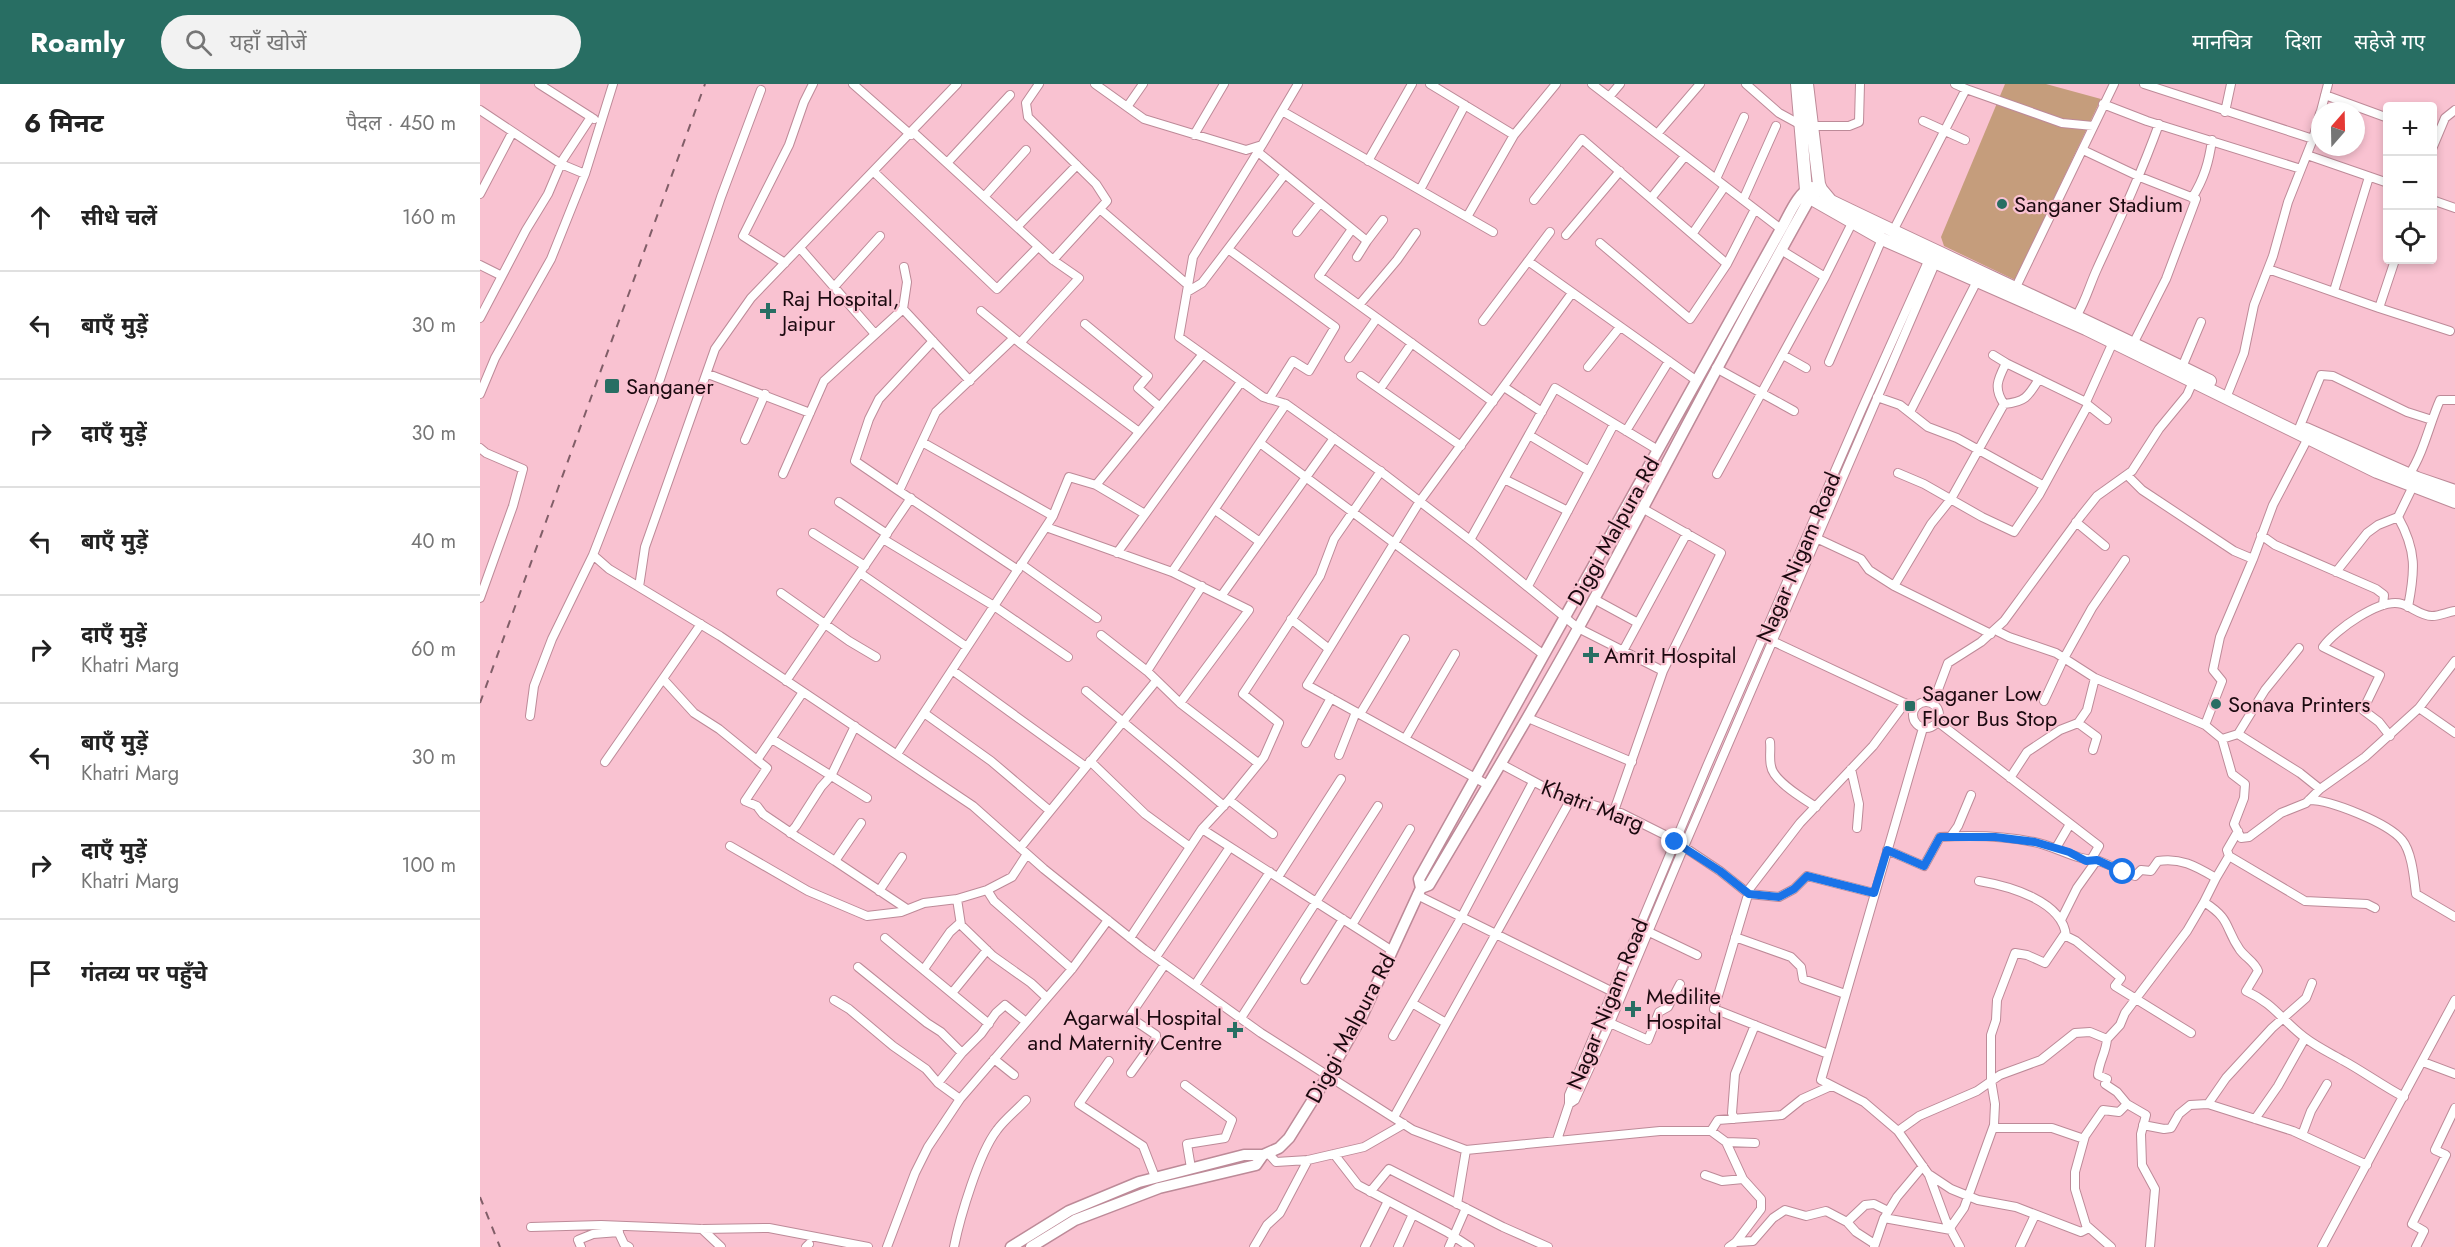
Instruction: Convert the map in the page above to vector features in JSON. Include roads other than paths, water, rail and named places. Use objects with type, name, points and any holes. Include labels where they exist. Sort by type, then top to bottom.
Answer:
[{"type":"highway","points":[[1797,84],[1820,187],[1831,201],[1893,231],[1977,281],[2113,342],[2132,347]]},
{"type":"highway","points":[[1807,84],[1808,194],[1852,223],[1882,239],[2016,287],[2078,315],[2132,347],[2455,501]]},
{"type":"highway","points":[[2228,394],[2308,438],[2377,472],[2455,491]]},
{"type":"main road","name":"Diggi Malpura Rd","points":[[1031,1247],[1075,1220],[1159,1188],[1256,1165],[1266,1154],[1279,1148],[1289,1138],[1363,1014],[1419,892],[1419,879],[1564,617],[1781,229],[1808,194],[1820,187]]},
{"type":"main road","name":"Diggi Malpura Rd","points":[[1419,892],[1429,885],[1528,718],[1781,250],[1808,194]]},
{"type":"main road","points":[[1011,1247],[1069,1211],[1155,1177],[1244,1155],[1266,1154]]},
{"type":"street","points":[[539,84],[601,123]]},
{"type":"street","points":[[480,394],[495,358],[551,259],[585,174],[613,84]]},
{"type":"street","points":[[785,263],[743,236],[789,145],[813,84]]},
{"type":"street","points":[[853,84],[947,163],[1038,247],[1078,279],[1017,340],[936,412],[899,490]]},
{"type":"street","points":[[639,587],[645,547],[715,349],[745,307],[785,263],[957,84]]},
{"type":"street","points":[[1039,84],[1026,103],[1028,117],[1096,184],[1107,201],[1053,260]]},
{"type":"street","points":[[1095,84],[1144,119],[1246,150],[1260,148]]},
{"type":"street","points":[[1127,106],[1143,84]]},
{"type":"street","points":[[1194,135],[1224,84]]},
{"type":"street","points":[[1298,84],[1193,257],[1179,337],[1263,397],[1286,404],[1381,471],[1578,628],[1663,671]]},
{"type":"street","points":[[1368,160],[1412,84]]},
{"type":"street","points":[[1430,84],[1514,135]]},
{"type":"street","points":[[1467,217],[1514,135],[1556,84]]},
{"type":"street","points":[[1592,84],[1781,229]]},
{"type":"street","points":[[1609,97],[1620,84]]},
{"type":"street","points":[[1657,134],[1700,84]]},
{"type":"street","points":[[1746,84],[1779,113],[1806,126],[1849,126],[1859,122],[1860,84]]},
{"type":"street","points":[[1955,84],[1966,90],[2062,123],[2093,126]]},
{"type":"street","points":[[2016,287],[2114,84]]},
{"type":"street","points":[[2144,84],[2311,138]]},
{"type":"street","points":[[2225,112],[2231,84]]},
{"type":"street","points":[[2323,102],[2328,84]]},
{"type":"street","points":[[530,716],[534,686],[552,639],[593,555],[653,400],[721,197],[761,90]]},
{"type":"street","points":[[1893,231],[1966,90]]},
{"type":"street","points":[[2325,94],[2383,116]]},
{"type":"street","points":[[947,163],[1010,95]]},
{"type":"street","points":[[2103,104],[2301,169]]},
{"type":"street","points":[[1420,190],[1465,105]]},
{"type":"street","points":[[480,110],[561,164],[585,174]]},
{"type":"street","points":[[2437,139],[2445,118],[2455,110]]},
{"type":"street","points":[[1282,111],[1493,232]]},
{"type":"street","points":[[480,318],[548,194],[561,164],[591,117]]},
{"type":"street","points":[[1716,179],[1744,117]]},
{"type":"street","points":[[1923,121],[1965,140]]},
{"type":"street","points":[[2078,315],[2140,177],[2159,124]]},
{"type":"street","points":[[1743,200],[1776,126]]},
{"type":"street","points":[[480,194],[512,133]]},
{"type":"street","points":[[1534,200],[1582,139],[1727,264]]},
{"type":"street","points":[[2192,198],[2202,183],[2209,164],[2212,140]]},
{"type":"street","points":[[2228,394],[2244,353],[2254,304],[2268,269],[2288,202],[2311,144]]},
{"type":"street","points":[[1260,148],[1285,174],[1367,241]]},
{"type":"street","points":[[984,197],[1026,150]]},
{"type":"street","points":[[2083,150],[2140,177],[2196,199],[2170,269],[2132,347]]},
{"type":"street","points":[[2307,155],[2383,181]]},
{"type":"street","points":[[1652,197],[1685,156]]},
{"type":"street","points":[[1017,227],[1077,165]]},
{"type":"street","points":[[1566,235],[1620,171]]},
{"type":"street","points":[[874,172],[998,289],[1038,247]]},
{"type":"street","points":[[1188,288],[1202,283],[1285,174]]},
{"type":"street","points":[[2334,291],[2369,177]]},
{"type":"street","points":[[1693,233],[1725,186]]},
{"type":"street","points":[[2437,201],[2455,208]]},
{"type":"street","points":[[1298,232],[1320,203]]},
{"type":"street","points":[[1600,243],[1690,319],[1727,264],[1755,209]]},
{"type":"street","points":[[1101,210],[1188,288]]},
{"type":"street","points":[[1357,257],[1383,220]]},
{"type":"street","points":[[1717,474],[1852,223]]},
{"type":"street","points":[[1352,229],[1319,276],[1493,402]]},
{"type":"street","points":[[1484,321],[1550,232]]},
{"type":"street","points":[[1359,305],[1397,260],[1416,233]]},
{"type":"street","points":[[834,287],[880,236]]},
{"type":"street","points":[[1829,362],[1882,239]]},
{"type":"street","points":[[800,248],[875,334]]},
{"type":"street","points":[[1228,249],[1335,327],[1309,371],[1293,361],[1269,399]]},
{"type":"street","points":[[1781,250],[1825,277]]},
{"type":"street","name":"Nagar Nigam Road","points":[[1569,1104],[1569,1095],[1611,991],[1675,842],[1816,538],[1934,257]]},
{"type":"street","name":"Nagar Nigam Road","points":[[1569,1104],[1575,1100],[1649,932],[1861,411],[1934,257]]},
{"type":"street","points":[[1528,261],[1697,381]]},
{"type":"street","points":[[2379,308],[2394,264]]},
{"type":"street","points":[[480,265],[502,276]]},
{"type":"street","points":[[783,474],[824,381],[903,309],[907,282],[904,267]]},
{"type":"street","points":[[2268,269],[2450,331]]},
{"type":"street","points":[[1910,412],[1977,281]]},
{"type":"street","points":[[1488,785],[1307,684],[1420,501],[1572,293]]},
{"type":"street","points":[[903,309],[957,364],[970,381]]},
{"type":"street","points":[[981,311],[1139,432]]},
{"type":"street","points":[[1349,358],[1377,318]]},
{"type":"street","points":[[2181,371],[2200,322]]},
{"type":"street","points":[[1086,324],[1148,376],[1138,388],[1160,407]]},
{"type":"street","points":[[1588,367],[1620,327]]},
{"type":"street","points":[[933,341],[879,399],[869,419],[855,461],[1097,618]]},
{"type":"street","points":[[1898,473],[2014,532],[2044,486],[2087,403],[2113,342]]},
{"type":"street","points":[[1380,388],[1412,343]]},
{"type":"street","points":[[1096,485],[1203,354]]},
{"type":"street","points":[[1783,355],[1806,368]]},
{"type":"street","points":[[1993,355],[2087,403],[2107,420]]},
{"type":"street","points":[[1626,431],[1670,362]]},
{"type":"street","points":[[2004,404],[1998,395],[1998,380],[2006,363]]},
{"type":"street","points":[[1716,368],[1794,411]]},
{"type":"street","points":[[708,374],[810,413]]},
{"type":"street","points":[[1361,375],[1461,446]]},
{"type":"street","points":[[2300,426],[2321,375],[2333,376],[2407,412],[2432,420]]},
{"type":"street","points":[[1933,703],[1948,663],[1993,632],[2004,621],[2097,496],[2127,475],[2187,395],[2195,378]]},
{"type":"street","points":[[2004,404],[2020,402],[2031,393],[2039,379]]},
{"type":"street","points":[[1117,553],[1241,382]]},
{"type":"street","points":[[1504,387],[1542,412]]},
{"type":"street","points":[[1470,540],[1555,388],[1658,450]]},
{"type":"street","points":[[745,440],[765,394]]},
{"type":"street","points":[[1877,397],[1900,405],[1928,427],[1978,450],[2044,486]]},
{"type":"street","points":[[2336,572],[2367,533],[2378,525],[2398,517],[2440,400],[2455,400]]},
{"type":"street","points":[[1172,572],[1286,404]]},
{"type":"street","points":[[1894,586],[1914,551],[1951,499],[2004,404]]},
{"type":"street","points":[[1528,586],[1614,424]]},
{"type":"street","points":[[1529,435],[1589,471]]},
{"type":"street","points":[[1222,595],[1334,438]]},
{"type":"street","points":[[2205,725],[2222,681],[2213,670],[2220,637],[2277,498],[2308,438]]},
{"type":"street","points":[[922,442],[1053,516]]},
{"type":"street","points":[[1260,443],[1544,655]]},
{"type":"street","points":[[480,448],[486,453],[523,469],[513,506],[480,598]]},
{"type":"street","points":[[1130,938],[1202,829],[1227,803],[1264,756],[1279,723],[1243,694],[1320,576],[1334,539],[1381,471]]},
{"type":"street","points":[[2127,475],[2142,490],[2234,551],[2253,559]]},
{"type":"street","points":[[897,754],[1053,516],[1069,477],[1096,485],[1145,514]]},
{"type":"street","points":[[1504,479],[1568,511]]},
{"type":"street","points":[[786,681],[911,498]]},
{"type":"street","points":[[839,502],[885,536],[1068,657]]},
{"type":"street","points":[[1614,811],[1663,671],[1721,553],[1642,508]]},
{"type":"street","points":[[1215,510],[1260,542]]},
{"type":"street","points":[[2398,517],[2408,536],[2414,559],[2408,607]]},
{"type":"street","points":[[2076,522],[2105,546]]},
{"type":"street","points":[[1046,527],[1172,572],[1249,610],[1180,703]]},
{"type":"street","points":[[813,533],[967,647]]},
{"type":"street","points":[[1623,651],[1687,533]]},
{"type":"street","points":[[2261,535],[2274,545],[2376,589],[2384,595],[2383,605]]},
{"type":"street","points":[[1816,538],[1861,559],[1869,570],[1894,586],[1993,632],[2056,653],[2063,660],[2095,678],[2205,725],[2222,739],[2232,774],[2245,784],[2244,798],[2234,824],[2241,838],[2249,837],[2266,822],[2308,800],[2365,757],[2419,708],[2455,661]]},
{"type":"street","points":[[593,555],[609,569],[701,624],[973,806],[1027,854],[1165,964],[1241,1018],[1424,1135],[1466,1150],[1660,1131],[1711,1131],[1726,1142],[1743,1179],[1761,1199],[1761,1209],[1732,1244]]},
{"type":"street","points":[[2044,701],[2063,660],[2092,608],[2125,560]]},
{"type":"street","points":[[1147,671],[1202,586]]},
{"type":"street","points":[[781,593],[824,625],[876,657]]},
{"type":"street","points":[[1594,599],[1638,623]]},
{"type":"street","points":[[2390,736],[2379,722],[2363,710],[2380,675],[2323,647],[2341,627],[2383,605],[2402,603],[2432,616],[2455,611]]},
{"type":"street","points":[[1291,619],[1329,649]]},
{"type":"street","points":[[605,762],[701,624]]},
{"type":"street","points":[[1101,635],[1147,671],[1180,703],[1258,764]]},
{"type":"street","points":[[1339,755],[1358,713],[1405,639]]},
{"type":"street","points":[[1769,639],[1915,708]]},
{"type":"street","points":[[2222,739],[2238,734],[2265,690],[2299,648]]},
{"type":"street","points":[[1405,739],[1455,654]]},
{"type":"street","points":[[952,670],[1088,764],[1145,814],[1190,846]]},
{"type":"street","points":[[2010,778],[2027,752],[2061,730],[2078,723],[2087,710],[2095,678]]},
{"type":"street","points":[[663,680],[694,713],[767,768],[745,801],[757,806],[763,814],[907,909]]},
{"type":"street","points":[[1020,848],[1156,681]]},
{"type":"street","points":[[1086,691],[1227,803],[1273,834]]},
{"type":"street","points":[[757,760],[803,692]]},
{"type":"street","points":[[1306,743],[1331,698]]},
{"type":"street","points":[[1933,703],[1923,702],[1915,708],[1913,718],[1915,723],[1923,728],[1929,728],[1938,722]]},
{"type":"street","points":[[1933,703],[1939,712],[1938,722]]},
{"type":"street","points":[[1828,1054],[1714,1009],[1750,888],[1800,823],[1873,746],[1905,704]]},
{"type":"street","points":[[2419,708],[2455,734]]},
{"type":"street","points":[[924,713],[991,761],[1050,811]]},
{"type":"street","points":[[1528,718],[1632,762]]},
{"type":"street","points":[[1938,722],[2099,846],[2092,858],[2135,876],[2141,870],[2151,871],[2158,861],[2170,859],[2185,862],[2216,878]]},
{"type":"street","points":[[2078,723],[2097,737],[2093,750]]},
{"type":"street","points":[[790,832],[831,776],[855,726]]},
{"type":"street","points":[[1923,728],[1821,1080],[1864,1102],[1898,1131],[1929,1174],[1950,1229],[1960,1247]]},
{"type":"street","points":[[2238,734],[2300,773],[2320,789]]},
{"type":"street","points":[[772,739],[867,798]]},
{"type":"street","points":[[1770,742],[1770,766],[1773,773],[1786,786],[1816,807]]},
{"type":"street","name":"Khatri Marg","points":[[1501,764],[1571,799],[1614,811],[1669,837],[1720,871],[1749,894]]},
{"type":"street","points":[[1851,769],[1859,804],[1857,828]]},
{"type":"street","points":[[1278,877],[1341,779]]},
{"type":"street","points":[[1393,1036],[1461,918],[1533,782]]},
{"type":"street","points":[[1951,836],[1958,826],[1971,795]]},
{"type":"street","points":[[1394,1117],[1571,799]]},
{"type":"street","points":[[2308,800],[2320,800],[2343,808],[2392,831],[2403,841],[2416,894],[2455,917]]},
{"type":"street","points":[[1241,1018],[1378,806]]},
{"type":"street","points":[[836,861],[861,823]]},
{"type":"street","points":[[2056,848],[2070,824]]},
{"type":"street","points":[[1202,829],[1391,950]]},
{"type":"street","points":[[1352,925],[1410,829]]},
{"type":"street","points":[[2238,831],[2227,850],[2229,856],[2305,901],[2367,904],[2375,908]]},
{"type":"street","points":[[1887,850],[1924,866],[1940,837],[1995,837],[2035,842],[2086,861],[2097,860]]},
{"type":"street","points":[[730,846],[808,891],[867,916],[987,891],[1012,878],[1027,854]]},
{"type":"street","points":[[1156,957],[1230,847]]},
{"type":"street","points":[[2150,1247],[2155,1189],[2142,1165],[2141,1134],[2146,1115],[2127,1104],[2117,1092],[2105,1084],[2107,1079],[2098,1074],[2099,1063],[2106,1052],[2107,1039],[2120,1025],[2125,1012],[2187,931],[2229,856]]},
{"type":"street","points":[[879,891],[902,857]]},
{"type":"street","points":[[2061,920],[2077,888],[2097,860]]},
{"type":"street","points":[[1195,985],[1270,872]]},
{"type":"street","points":[[1749,894],[1779,897],[1794,889],[1807,876],[1874,893]]},
{"type":"street","points":[[1979,881],[2036,898],[2066,925],[2066,936]]},
{"type":"street","points":[[987,891],[994,901],[1072,969]]},
{"type":"street","points":[[1419,892],[1461,918],[1611,991]]},
{"type":"street","points":[[957,899],[960,922],[987,950],[1046,997]]},
{"type":"street","points":[[2204,902],[2219,912],[2227,921],[2240,950],[2256,966],[2258,971],[2246,991],[2263,999],[2289,1025],[2322,1050],[2404,1097]]},
{"type":"street","points":[[1305,980],[1343,919]]},
{"type":"street","points":[[887,1247],[915,1173],[928,1146],[960,1099],[1072,969],[1108,920]]},
{"type":"street","points":[[924,969],[950,932],[960,922]]},
{"type":"street","points":[[1649,932],[1697,955]]},
{"type":"street","points":[[1950,1229],[1960,1216],[1993,1128],[1995,1104],[1991,1080],[1991,1035],[1996,1020],[1997,1000],[2015,953],[2027,955],[2045,963],[2064,935],[2066,936]]},
{"type":"street","points":[[2066,936],[2105,963],[2121,978],[2115,986],[2191,1033]]},
{"type":"street","points":[[1735,937],[1791,957],[1798,962],[1803,979],[1845,994]]},
{"type":"street","points":[[885,938],[989,1024]]},
{"type":"street","points":[[952,993],[987,950]]},
{"type":"street","points":[[1131,1073],[1156,1035],[1131,1018],[1131,1014],[1165,964]]},
{"type":"street","points":[[858,967],[941,1032],[962,1053]]},
{"type":"street","points":[[2208,1104],[2226,1078],[2292,1007],[2306,998],[2312,983]]},
{"type":"street","points":[[1610,1023],[1648,1040],[1659,1012],[1668,1007],[1680,984]]},
{"type":"street","points":[[834,1000],[849,1009],[893,1046],[926,1069],[938,1083],[960,1099]]},
{"type":"street","points":[[2322,1247],[2455,1000]]},
{"type":"street","points":[[1412,1003],[1446,1023]]},
{"type":"street","points":[[938,1083],[1005,1005],[1026,1022]]},
{"type":"street","points":[[1734,1119],[1732,1113],[1736,1074],[1755,1025]]},
{"type":"street","points":[[1898,1131],[1919,1116],[1977,1091],[1991,1080],[2042,1060],[2075,1033],[2090,1032],[2107,1039]]},
{"type":"street","points":[[2255,1119],[2278,1086],[2305,1038]]},
{"type":"street","points":[[994,1059],[1014,1076]]},
{"type":"street","points":[[1109,1061],[1079,1104],[1143,1146],[1155,1177]]},
{"type":"street","points":[[2423,1062],[2455,1074]]},
{"type":"street","points":[[2302,1135],[2311,1111],[2327,1083]]},
{"type":"street","points":[[1185,1086],[1232,1120],[1225,1138],[1187,1144],[1191,1168]]},
{"type":"street","points":[[1711,1131],[1718,1120],[1782,1115],[1802,1099],[1831,1086]]},
{"type":"street","points":[[954,1247],[960,1217],[987,1145],[998,1129],[1026,1100]]},
{"type":"street","points":[[1557,1140],[1569,1104]]},
{"type":"street","points":[[2111,1247],[2089,1228],[2083,1218],[2075,1189],[2074,1172],[2084,1138],[2103,1110],[2119,1112],[2127,1104]]},
{"type":"street","points":[[2143,1125],[2164,1130],[2171,1128],[2178,1114],[2190,1105],[2208,1104],[2302,1135],[2367,1165]]},
{"type":"street","points":[[2416,1247],[2424,1231],[2412,1224],[2446,1155],[2435,1150],[2455,1108]]},
{"type":"street","points":[[1266,1154],[1276,1162],[1308,1160],[1365,1147],[1404,1124]]},
{"type":"street","points":[[1993,1128],[2052,1128],[2084,1138]]},
{"type":"street","points":[[1726,1142],[1755,1143]]},
{"type":"street","points":[[1457,1204],[1466,1150]]},
{"type":"street","points":[[1334,1154],[1358,1185],[1454,1236],[1470,1247]]},
{"type":"street","points":[[1254,1247],[1267,1225],[1280,1213],[1308,1160]]},
{"type":"street","points":[[1732,1244],[1753,1241],[1773,1218],[1785,1210],[1806,1216],[1826,1211],[1847,1222],[1874,1245],[1886,1214],[1923,1166]]},
{"type":"street","points":[[1370,1192],[1389,1169],[1548,1247]]},
{"type":"street","points":[[1929,1174],[1951,1189],[1978,1200],[2016,1208],[2081,1232],[2089,1228]]},
{"type":"street","points":[[1705,1175],[1722,1182],[1743,1179]]},
{"type":"street","points":[[1365,1247],[1388,1201]]},
{"type":"street","points":[[1847,1222],[1865,1205],[1874,1204],[1886,1214],[1950,1229]]},
{"type":"street","points":[[1449,1247],[1466,1208]]},
{"type":"street","points":[[1398,1247],[1413,1214]]},
{"type":"street","points":[[2020,1247],[2035,1215]]},
{"type":"street","points":[[531,1227],[769,1228],[868,1247]]},
{"type":"street","points":[[581,1247],[578,1240],[617,1229]]},
{"type":"street","points":[[617,1229],[624,1244],[629,1247]]},
{"type":"street","points":[[702,1229],[721,1247]]},
{"type":"railway","points":[[480,703],[705,84]]},
{"type":"railway","points":[[480,1197],[500,1247]]},
{"type":"place","name":"Sanganer Stadium","points":[[2002,204]]},
{"type":"place","name":"Raj Hospital, Jaipur","points":[[768,311]]},
{"type":"place","name":"Sanganer","points":[[612,386]]},
{"type":"place","name":"Amrit Hospital","points":[[1591,655]]},
{"type":"place","name":"Sonava Printers","points":[[2216,704]]},
{"type":"place","name":"Saganer Low Floor Bus Stop","points":[[1910,706]]},
{"type":"place","name":"Medilite Hospital","points":[[1633,1009]]},
{"type":"place","name":"Agarwal Hospital and Maternity Centre","points":[[1235,1030]]}]
